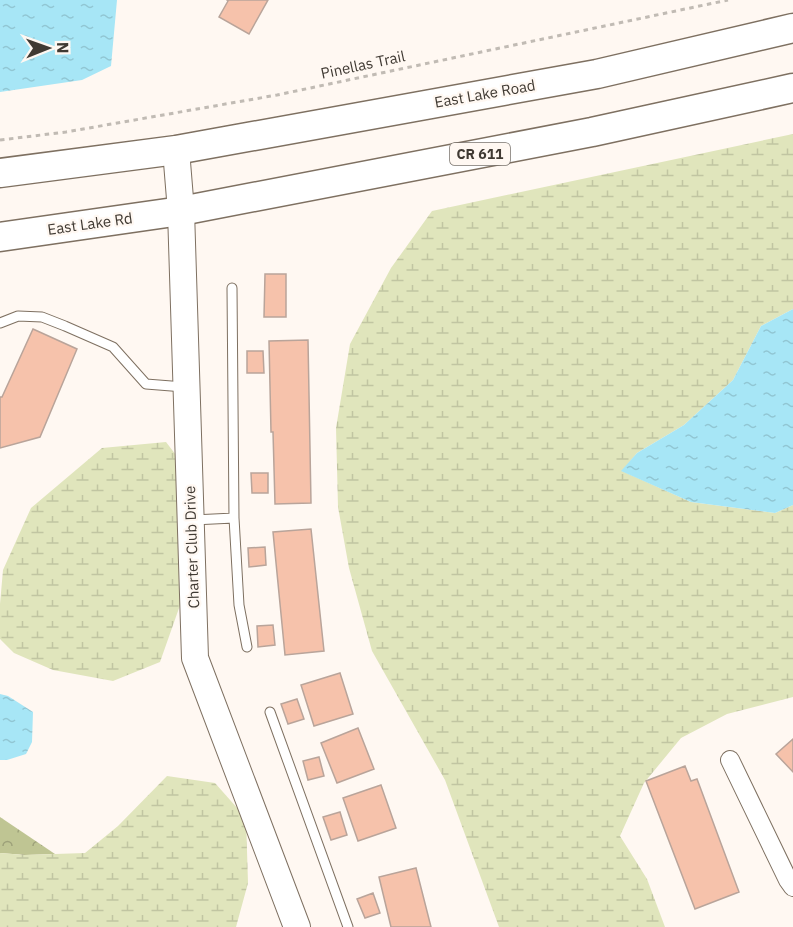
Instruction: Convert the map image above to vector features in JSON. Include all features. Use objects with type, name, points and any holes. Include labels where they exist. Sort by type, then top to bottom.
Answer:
[{"type":"main road","name":"East Lake Road","points":[[176,150],[597,74],[793,28]]},
{"type":"main road","name":"CR 611","points":[[181,212],[592,132],[793,88]]},
{"type":"main road","points":[[0,173],[176,150]]},
{"type":"main road","name":"East Lake Rd","points":[[0,237],[181,212]]},
{"type":"street","name":"Charter Club Drive","points":[[176,150],[181,212],[195,658],[297,927]]},
{"type":"street","points":[[730,759],[793,887]]},
{"type":"lane","points":[[232,288],[234,519],[239,604],[247,647]]},
{"type":"lane","points":[[0,323],[18,316],[42,317],[113,347],[146,384],[187,388]]},
{"type":"lane","points":[[191,520],[234,519]]},
{"type":"lane","points":[[270,712],[348,927]]},
{"type":"path","name":"Pinellas Trail","points":[[0,140],[66,132],[277,95],[728,0]]},
{"type":"green space","points":[[793,134],[793,309],[761,326],[733,380],[684,425],[637,453],[622,471],[691,502],[775,513],[793,505],[793,697],[727,714],[681,738],[644,783],[620,836],[647,879],[665,927],[499,927],[445,780],[372,651],[349,568],[338,507],[336,428],[350,344],[391,268],[432,211]]},
{"type":"green space","points":[[166,442],[179,459],[184,594],[160,662],[113,681],[53,670],[14,653],[0,639],[3,570],[31,508],[102,448]]},
{"type":"green space","points":[[167,776],[215,783],[246,818],[248,883],[236,927],[0,927],[0,853],[25,855],[85,853],[118,826]]},
{"type":"green space","points":[[0,817],[55,854],[0,853]]},
{"type":"water","points":[[0,0],[117,0],[111,66],[82,80],[0,92]]},
{"type":"water","points":[[793,309],[793,505],[775,513],[691,502],[621,471],[637,453],[684,425],[733,380],[761,326]]},
{"type":"water","points":[[0,694],[8,696],[33,712],[32,742],[26,754],[7,760],[0,760]]},
{"type":"building","points":[[227,0],[268,0],[249,34],[219,17]]},
{"type":"building","points":[[265,274],[286,274],[286,317],[264,317]]},
{"type":"building","points":[[33,329],[77,349],[40,437],[0,448],[0,397]]},
{"type":"building","points":[[308,340],[311,503],[275,504],[269,341]]},
{"type":"building","points":[[247,351],[263,351],[264,373],[247,373]]},
{"type":"building","points":[[251,473],[268,473],[268,493],[252,493]]},
{"type":"building","points":[[311,529],[324,651],[285,655],[273,532]]},
{"type":"building","points":[[265,547],[266,565],[249,567],[248,548]]},
{"type":"building","points":[[273,625],[275,645],[258,647],[257,626]]},
{"type":"building","points":[[340,673],[353,714],[314,726],[301,685]]},
{"type":"building","points":[[297,699],[304,719],[288,724],[281,704]]},
{"type":"building","points":[[358,728],[374,769],[337,783],[321,743]]},
{"type":"building","points":[[793,739],[793,772],[776,754]]},
{"type":"building","points":[[319,757],[324,776],[308,780],[303,761]]},
{"type":"building","points":[[685,766],[691,781],[697,779],[739,892],[695,909],[646,781]]},
{"type":"building","points":[[381,785],[396,828],[358,841],[343,798]]},
{"type":"building","points":[[340,812],[347,835],[331,840],[323,817]]},
{"type":"building","points":[[416,868],[431,927],[391,927],[379,877]]},
{"type":"building","points":[[373,893],[380,913],[365,918],[357,899]]}]
